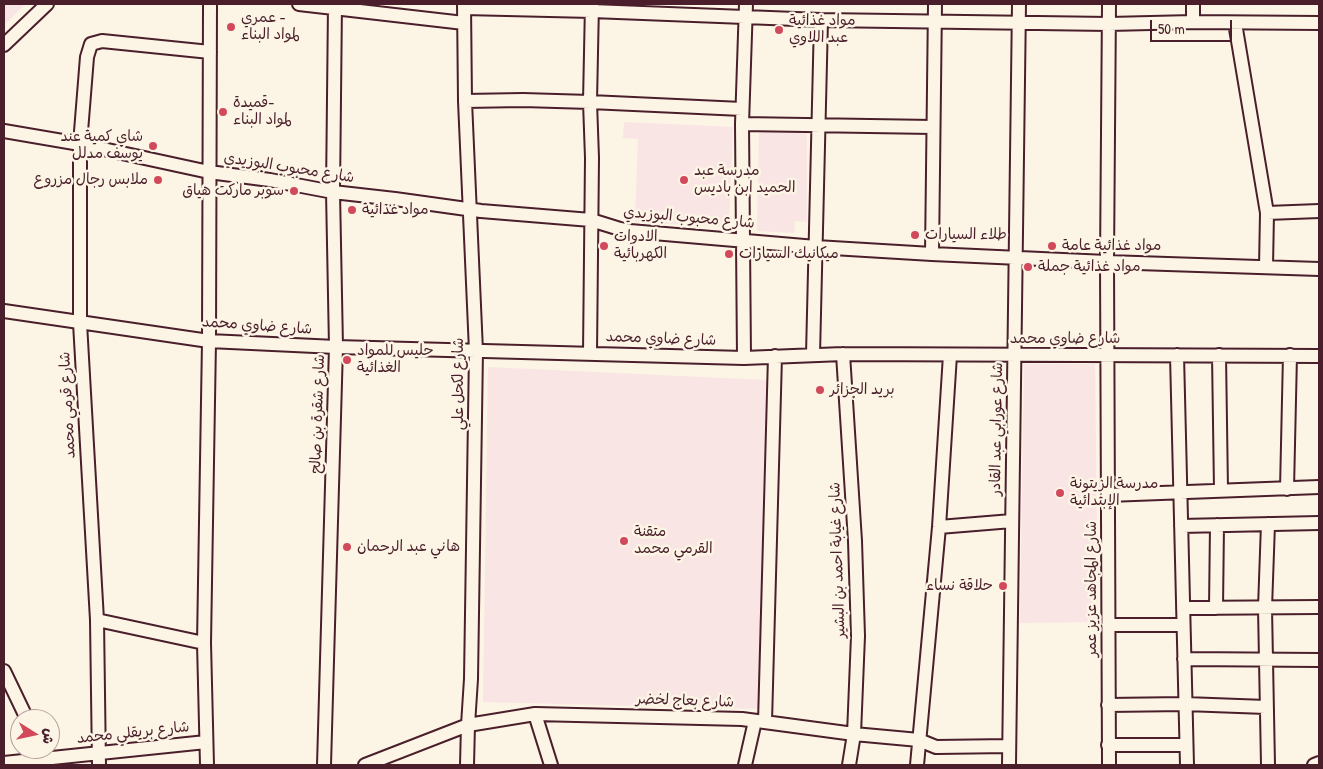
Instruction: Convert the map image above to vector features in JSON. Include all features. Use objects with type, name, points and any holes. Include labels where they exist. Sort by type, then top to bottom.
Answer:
[{"type":"street","points":[[4,45],[47,4]]},
{"type":"street","points":[[207,765],[204,643],[209,340],[210,4]]},
{"type":"street","points":[[299,4],[335,6],[464,22]]},
{"type":"street","points":[[744,358],[742,109],[746,4]]},
{"type":"street","points":[[932,254],[935,4]]},
{"type":"street","name":"شارع عورابي عبد القادر","points":[[1009,765],[1019,4]]},
{"type":"street","name":"شارع المجاهد عزيز عمر","points":[[1109,4],[1106,262],[1109,765]]},
{"type":"street","points":[[1193,4],[1193,22]]},
{"type":"street","name":"شارع شقرة بن صالح","points":[[324,765],[336,347],[332,192],[335,6]]},
{"type":"street","points":[[464,6],[592,7],[746,18],[1019,24],[1319,23]]},
{"type":"street","name":"شارع لكحل علي","points":[[464,6],[465,101],[476,351],[468,765]]},
{"type":"street","points":[[590,353],[592,7]]},
{"type":"street","points":[[813,355],[821,20]]},
{"type":"street","points":[[1235,23],[1267,213],[1266,267]]},
{"type":"street","name":"شارع قرمي محمد","points":[[99,759],[97,620],[80,323],[80,144],[87,57],[91,44],[102,42],[210,52]]},
{"type":"street","points":[[465,101],[523,100],[742,109]]},
{"type":"street","points":[[742,124],[933,128]]},
{"type":"street","name":"شارع محبوب البوزيدي","points":[[4,131],[80,144],[209,172],[270,180],[332,192],[469,210],[591,220],[625,230],[816,247],[932,254],[1319,269]]},
{"type":"street","points":[[1267,213],[1319,211]]},
{"type":"street","name":"شارع ضاوي محمد","points":[[4,311],[209,340],[336,347],[744,358],[843,354],[1319,356]]},
{"type":"street","name":"شارع غيابة احمد بن البشير","points":[[843,354],[855,541],[857,617],[854,734],[849,765]]},
{"type":"street","points":[[917,765],[939,527],[950,355]]},
{"type":"street","points":[[1177,355],[1184,704],[1187,765]]},
{"type":"street","points":[[1219,355],[1222,490]]},
{"type":"street","points":[[1287,489],[1290,355]]},
{"type":"street","points":[[745,765],[760,721],[775,356]]},
{"type":"street","points":[[1108,495],[1319,487]]},
{"type":"street","points":[[939,527],[1012,521]]},
{"type":"street","points":[[1268,524],[1265,608],[1268,765]]},
{"type":"street","points":[[1181,526],[1319,524]]},
{"type":"street","points":[[1216,608],[1217,525]]},
{"type":"street","points":[[1183,608],[1319,607]]},
{"type":"street","points":[[97,620],[204,643]]},
{"type":"street","points":[[1108,626],[1183,625]]},
{"type":"street","points":[[1184,659],[1319,660]]},
{"type":"street","points":[[4,671],[22,709]]},
{"type":"street","points":[[1108,705],[1184,704],[1266,707]]},
{"type":"street","points":[[534,714],[551,765]]},
{"type":"street","name":"شارع بعاج لخضر","points":[[365,765],[468,725],[534,714],[760,721],[854,734],[919,740],[936,747],[1009,746]]},
{"type":"street","name":"شارع بريقلي محمد","points":[[60,758],[99,759],[206,742]]},
{"type":"street","points":[[1108,745],[1186,745]]},
{"type":"street","name":"شارع بريقلي محمد","points":[[4,763],[38,759]]},
{"type":"street","points":[[1314,765],[1319,763]]},
{"type":"shaded area","points":[[4,4],[25,4],[4,26]]},
{"type":"shaded area","name":"مدرسة عبد الحميد ابن باديس","points":[[624,122],[733,127],[729,227],[635,222],[638,139],[623,138]]},
{"type":"shaded area","points":[[759,132],[807,132],[807,222],[795,221],[794,233],[757,231]]},
{"type":"shaded area","name":"مدرسة الزيتونة الإبتدائية","points":[[1024,364],[1095,364],[1098,622],[1020,623]]},
{"type":"shaded area","name":"متقنة القرمي محمد","points":[[488,367],[766,380],[758,709],[483,702]]},
{"type":"place","name":"عمري - لمواد البناء","points":[[231,27]]},
{"type":"place","name":"مواد غذائية عبد اللاوي","points":[[779,30]]},
{"type":"place","name":"قميدة- لمواد البناء","points":[[223,112]]},
{"type":"place","name":"شاي كمية عند يوسف مدلل","points":[[153,146]]},
{"type":"place","name":"ملابس رجال مزروع","points":[[158,180]]},
{"type":"place","name":"مدرسة عبد الحميد ابن باديس","points":[[684,180]]},
{"type":"place","name":"سوبر ماركت هياق","points":[[294,191]]},
{"type":"place","name":"مواد غذائية","points":[[352,210]]},
{"type":"place","name":"طلاء السيارات","points":[[915,235]]},
{"type":"place","name":"الادوات الكهربائية","points":[[604,246]]},
{"type":"place","name":"مواد غذائية عامة","points":[[1052,246]]},
{"type":"place","name":"ميكانيك السيارات","points":[[729,254]]},
{"type":"place","name":"مواد غذائية جملة","points":[[1028,267]]},
{"type":"place","name":"حليس للمواد الغذائية","points":[[347,360]]},
{"type":"place","name":"بريد الجزائر","points":[[820,390]]},
{"type":"place","name":"مدرسة الزيتونة الإبتدائية","points":[[1060,493]]},
{"type":"place","name":"متقنة القرمي محمد","points":[[624,541]]},
{"type":"place","name":"هاني عبد الرحمان","points":[[347,547]]},
{"type":"place","name":"حلاقة نساء","points":[[1003,586]]}]
